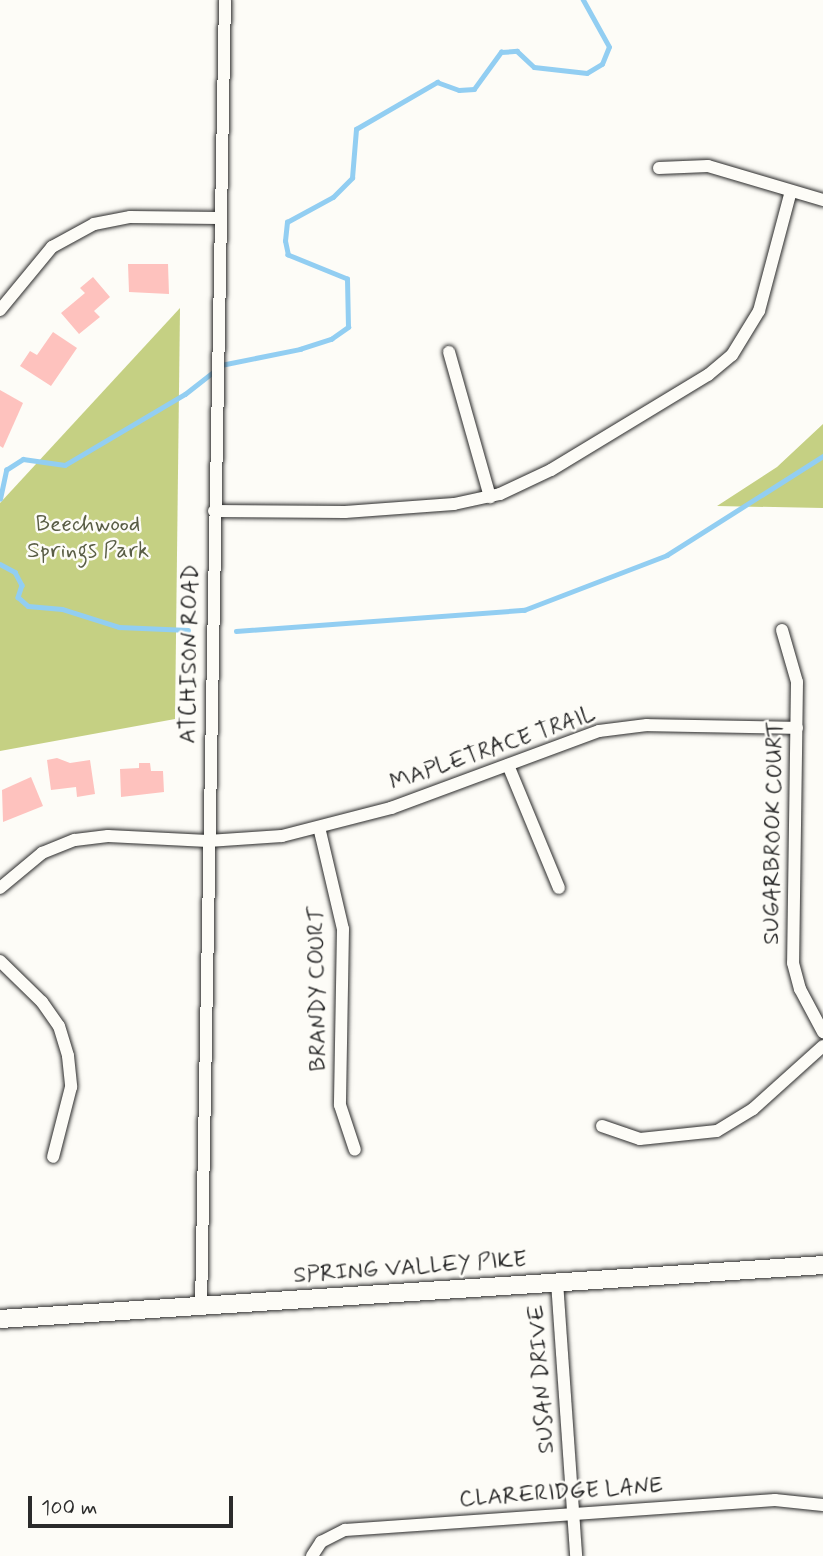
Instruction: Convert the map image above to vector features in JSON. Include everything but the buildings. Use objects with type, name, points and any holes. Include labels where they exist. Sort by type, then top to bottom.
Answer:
[{"type":"street","name":"ATCHISON ROAD","points":[[201,1308],[225,0]]},
{"type":"street","points":[[659,168],[708,166],[823,200]]},
{"type":"street","points":[[214,511],[370,510],[490,497],[551,470],[708,376],[732,355],[758,311],[791,191]]},
{"type":"street","points":[[0,310],[52,247],[94,223],[130,217],[219,218]]},
{"type":"street","points":[[449,352],[490,497]]},
{"type":"street","name":"SUGARBROOK COURT","points":[[782,629],[795,664],[797,728],[793,963],[800,989],[823,1032]]},
{"type":"street","name":"MAPLETRACE TRAIL","points":[[0,888],[42,853],[75,840],[108,836],[208,841],[263,840],[391,808],[567,742],[623,727],[797,728]]},
{"type":"street","points":[[508,765],[559,888]]},
{"type":"street","name":"BRANDY COURT","points":[[319,827],[343,929],[340,1105],[355,1150]]},
{"type":"street","points":[[0,961],[42,1002],[59,1026],[68,1056],[71,1087],[53,1157]]},
{"type":"street","points":[[602,1126],[640,1139],[717,1130],[753,1109],[823,1046]]},
{"type":"street","name":"SPRING VALLEY PIKE","points":[[0,1319],[201,1308],[823,1265]]},
{"type":"street","name":"SUSAN DRIVE","points":[[556,1282],[576,1556]]},
{"type":"street","name":"CLARERIDGE LANE","points":[[312,1556],[321,1542],[345,1530],[775,1500],[823,1505]]},
{"type":"green space","name":"Beechwood Springs Park","points":[[180,308],[175,719],[0,751],[0,503]]},
{"type":"green space","points":[[823,424],[823,508],[717,506],[777,467]]},
{"type":"waterway","points":[[221,365],[300,349],[331,339],[348,327],[347,279],[288,255],[285,241],[287,222],[333,197],[352,178],[356,129],[437,82],[459,90],[474,89],[501,52],[517,51],[534,67],[587,73],[602,64],[609,47],[583,0]]},
{"type":"waterway","points":[[0,499],[6,470],[23,459],[65,465],[185,394],[214,371]]},
{"type":"waterway","points":[[236,631],[524,610],[667,555],[823,456]]},
{"type":"waterway","points":[[0,564],[15,572],[22,585],[18,597],[28,606],[62,609],[119,627],[188,630]]}]
